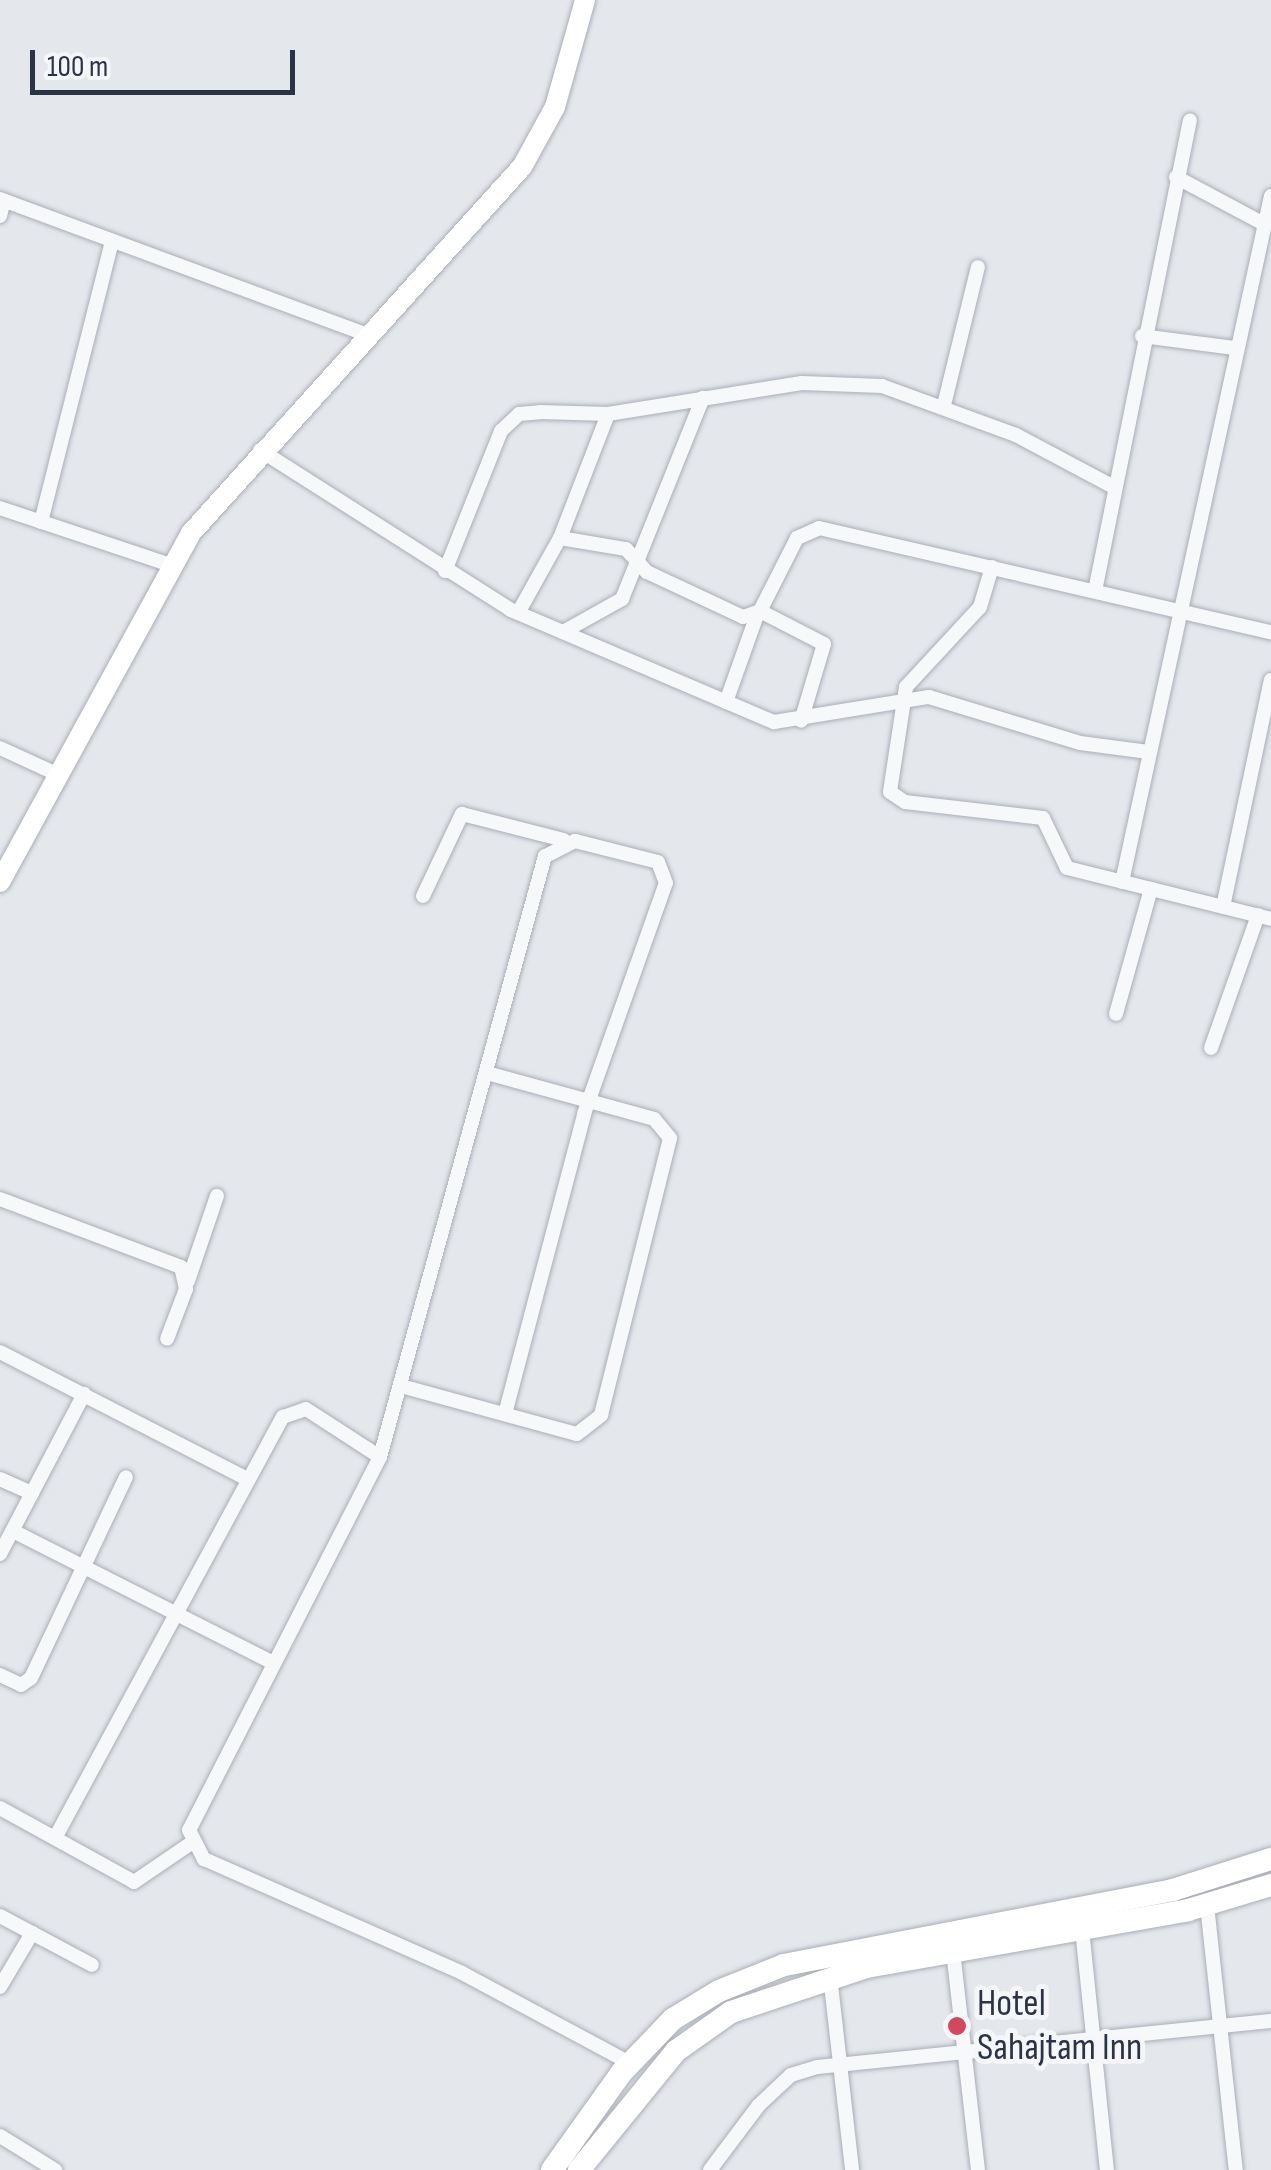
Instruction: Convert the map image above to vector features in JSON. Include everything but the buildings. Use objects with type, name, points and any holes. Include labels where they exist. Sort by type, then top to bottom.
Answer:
[{"type":"main road","points":[[552,2170],[630,2063],[673,2020],[784,1965],[1174,1890],[1271,1859]]},
{"type":"main road","points":[[579,2170],[676,2051],[731,2012],[830,1976],[1207,1905],[1271,1886]]},
{"type":"street","points":[[0,882],[173,566],[260,450],[370,336],[522,167],[555,106],[585,0]]},
{"type":"street","points":[[1095,591],[1142,336],[1190,121]]},
{"type":"street","points":[[1176,177],[1264,224]]},
{"type":"street","points":[[1122,882],[1175,610],[1271,196]]},
{"type":"street","points":[[1,205],[112,241],[370,336]]},
{"type":"street","points":[[41,522],[112,241]]},
{"type":"street","points":[[944,405],[978,267]]},
{"type":"street","points":[[1142,336],[1235,348]]},
{"type":"street","points":[[445,570],[508,420],[608,414],[703,398],[843,382],[944,405],[1112,486]]},
{"type":"street","points":[[564,632],[619,604],[703,398]]},
{"type":"street","points":[[518,613],[560,538],[608,414]]},
{"type":"street","points":[[260,450],[518,613],[774,722],[800,722],[902,701],[940,699],[1080,743],[1148,752]]},
{"type":"street","points":[[0,508],[173,566]]},
{"type":"street","points":[[726,702],[759,613],[810,529],[1271,632]]},
{"type":"street","points":[[560,538],[612,544],[743,618],[759,613],[824,644],[800,722]]},
{"type":"street","points":[[992,567],[984,601],[916,670],[902,701],[894,796],[1043,818],[1061,864],[1264,917],[1211,1048]]},
{"type":"street","points":[[1223,907],[1271,680]]},
{"type":"street","points":[[0,748],[58,775]]},
{"type":"street","points":[[423,896],[462,814],[658,862],[667,876],[592,1100],[505,1414]]},
{"type":"street","points":[[566,841],[545,856],[380,1457],[190,1820],[190,1844],[204,1860],[462,1973],[630,2063]]},
{"type":"street","points":[[1116,1014],[1152,889]]},
{"type":"street","points":[[401,1386],[577,1434],[601,1416],[671,1151],[654,1120],[488,1074]]},
{"type":"street","points":[[167,1340],[217,1196]]},
{"type":"street","points":[[0,1199],[173,1262],[188,1282]]},
{"type":"street","points":[[0,1352],[247,1479]]},
{"type":"street","points":[[0,1554],[84,1394]]},
{"type":"street","points":[[55,1838],[282,1416],[299,1407],[380,1457]]},
{"type":"street","points":[[0,1675],[29,1681],[126,1477]]},
{"type":"street","points":[[0,1479],[32,1494]]},
{"type":"street","points":[[13,1531],[273,1663]]},
{"type":"street","points":[[0,1808],[134,1882],[190,1844]]},
{"type":"street","points":[[1207,1905],[1236,2170]]},
{"type":"street","points":[[0,1916],[92,1965]]},
{"type":"street","points":[[1082,1929],[1108,2170]]},
{"type":"street","points":[[0,1987],[32,1933]]},
{"type":"street","points":[[953,1951],[978,2170]]},
{"type":"street","points":[[830,1976],[852,2170]]},
{"type":"street","points":[[710,2170],[791,2074],[840,2062],[1221,2028],[1271,2020]]},
{"type":"street","points":[[0,2136],[32,2164],[56,2170]]},
{"type":"place","name":"Hotel Sahajtam Inn","points":[[957,2026]]}]
